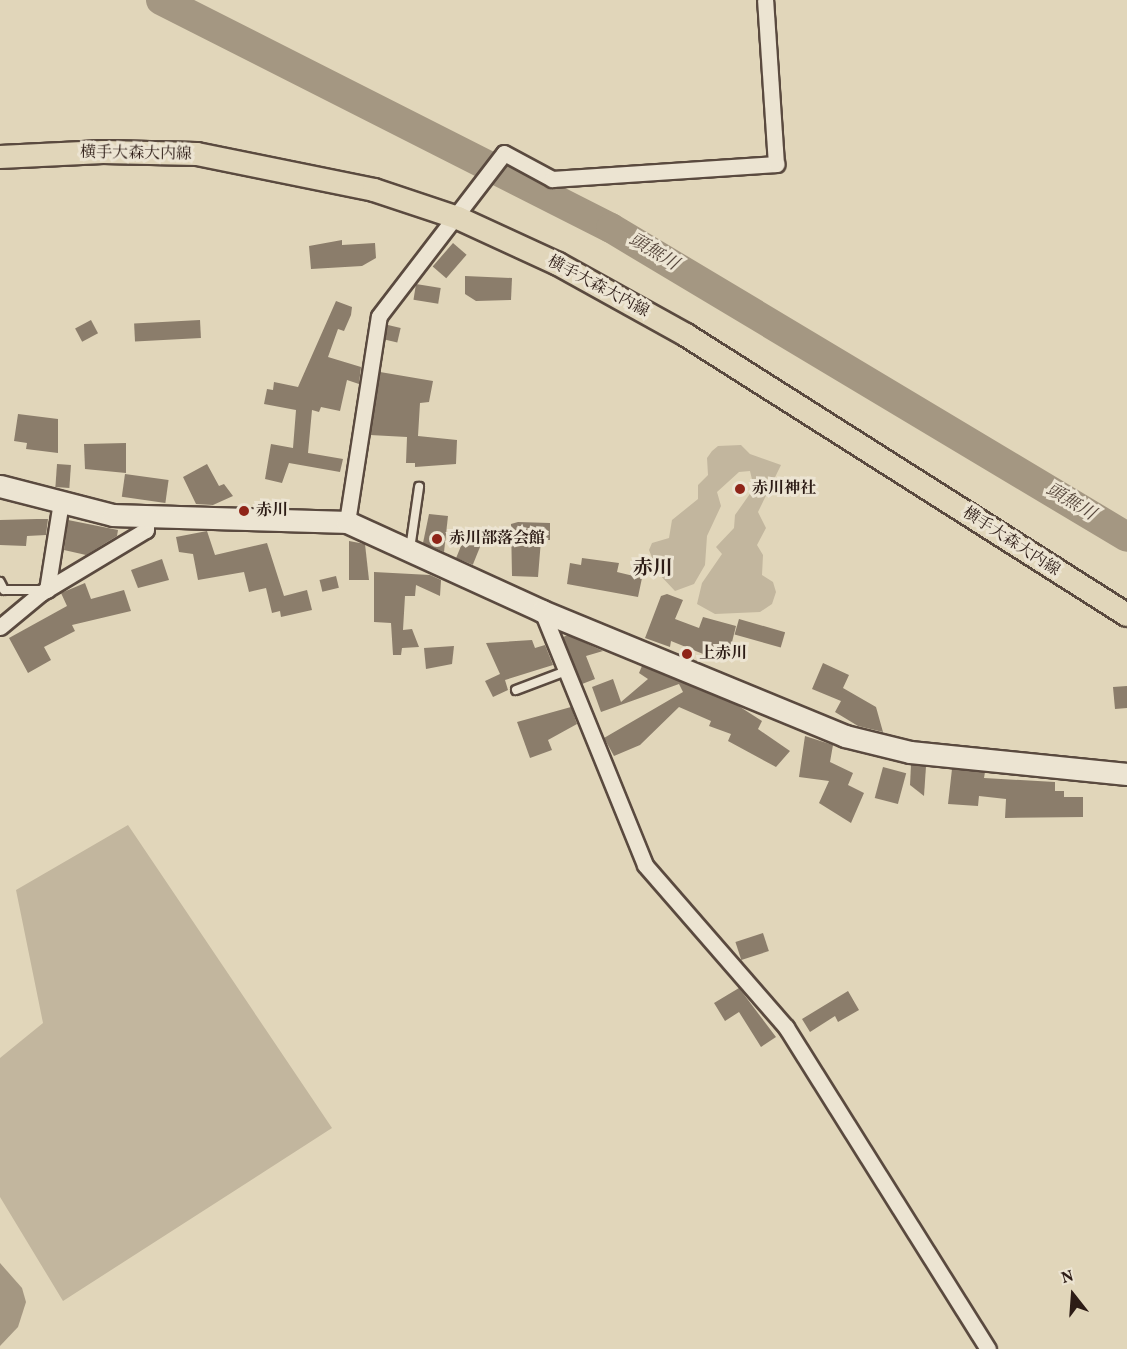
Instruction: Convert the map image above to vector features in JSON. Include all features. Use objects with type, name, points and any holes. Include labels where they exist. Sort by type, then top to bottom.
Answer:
[{"type":"main road","name":"横手大森大内線","points":[[0,157],[103,152],[197,154],[374,190],[459,218],[558,264],[686,335],[1127,615]]},
{"type":"street","points":[[346,522],[379,316],[459,218],[504,153],[552,179],[776,164],[765,0]]},
{"type":"street","points":[[0,486],[61,502],[146,518],[346,522],[542,611],[845,736],[910,752],[1127,774]]},
{"type":"street","points":[[47,590],[61,502]]},
{"type":"street","points":[[0,627],[47,590],[146,530],[146,518]]},
{"type":"street","points":[[542,611],[645,865],[786,1027],[988,1349]]},
{"type":"lane","points":[[410,550],[419,487]]},
{"type":"lane","points":[[0,582],[4,590],[47,590]]},
{"type":"lane","points":[[516,690],[566,671]]},
{"type":"shaded area","points":[[741,445],[750,454],[781,465],[758,512],[766,528],[757,545],[763,555],[762,575],[773,582],[776,592],[772,604],[760,612],[715,614],[697,604],[702,583],[722,554],[716,547],[734,528],[735,515],[754,488],[750,471],[739,472],[717,492],[721,506],[707,536],[705,565],[694,584],[675,591],[658,573],[649,550],[652,543],[669,538],[672,520],[698,499],[698,485],[708,475],[707,458],[712,451],[718,446]]},
{"type":"shaded area","points":[[128,825],[332,1128],[63,1301],[0,1197],[0,1058],[43,1023],[16,890]]},
{"type":"shaded area","points":[[0,1263],[22,1288],[26,1302],[18,1327],[0,1346]]},
{"type":"building","points":[[342,240],[342,245],[375,243],[376,258],[362,266],[311,269],[309,246]]},
{"type":"building","points":[[453,243],[467,255],[446,278],[433,266]]},
{"type":"building","points":[[465,276],[512,278],[511,300],[476,301],[465,294]]},
{"type":"building","points":[[416,284],[441,288],[438,304],[413,300]]},
{"type":"building","points":[[336,301],[352,307],[351,315],[344,331],[338,329],[328,357],[361,367],[359,384],[347,380],[340,411],[321,407],[319,412],[312,410],[308,453],[343,459],[340,472],[289,463],[282,483],[265,479],[271,444],[293,448],[296,410],[264,404],[267,389],[273,390],[274,382],[298,387]]},
{"type":"building","points":[[91,320],[98,333],[82,342],[75,328]]},
{"type":"building","points":[[200,320],[201,338],[135,341],[134,323]]},
{"type":"building","points":[[388,325],[401,328],[397,343],[385,340]]},
{"type":"building","points":[[380,372],[433,381],[429,402],[420,403],[418,436],[457,440],[456,464],[415,467],[415,463],[406,463],[407,437],[370,435]]},
{"type":"building","points":[[18,414],[58,419],[58,453],[26,449],[27,443],[14,441]]},
{"type":"building","points":[[126,443],[126,473],[85,469],[84,444]]},
{"type":"building","points":[[57,464],[71,465],[69,488],[55,487]]},
{"type":"building","points":[[207,464],[219,486],[224,484],[233,496],[213,505],[196,504],[183,477]]},
{"type":"building","points":[[125,474],[169,480],[165,503],[122,497]]},
{"type":"building","points":[[429,514],[448,516],[444,552],[423,543]]},
{"type":"building","points":[[48,519],[46,535],[27,536],[26,546],[0,545],[0,520]]},
{"type":"building","points":[[68,520],[118,530],[117,536],[86,555],[64,550]]},
{"type":"building","points":[[518,522],[550,523],[550,540],[541,540],[538,577],[512,576],[511,524]]},
{"type":"building","points":[[207,531],[215,555],[267,543],[284,596],[307,590],[312,610],[281,617],[280,611],[272,613],[266,588],[249,592],[244,572],[198,580],[193,554],[179,552],[176,537]]},
{"type":"building","points":[[467,531],[484,538],[473,565],[456,558]]},
{"type":"building","points":[[349,541],[365,544],[369,580],[349,580]]},
{"type":"building","points":[[582,558],[619,563],[617,572],[642,578],[638,597],[567,584],[570,563],[581,565]]},
{"type":"building","points":[[162,559],[169,580],[138,588],[131,570]]},
{"type":"building","points":[[374,572],[430,575],[441,580],[440,596],[416,585],[415,596],[405,596],[403,630],[412,629],[419,647],[402,648],[401,655],[393,655],[391,623],[374,622]]},
{"type":"building","points":[[336,576],[339,588],[322,592],[320,580]]},
{"type":"building","points":[[85,583],[91,599],[124,590],[131,611],[72,625],[75,631],[44,647],[51,660],[28,673],[9,638],[67,606],[61,593]]},
{"type":"building","points":[[667,594],[683,600],[675,619],[699,628],[703,617],[736,626],[731,646],[722,643],[718,660],[671,641],[670,647],[645,638],[661,596]]},
{"type":"building","points":[[739,619],[785,632],[781,648],[735,634]]},
{"type":"building","points":[[568,635],[603,651],[586,656],[595,679],[582,684],[563,637]]},
{"type":"building","points":[[532,640],[535,648],[545,645],[553,665],[505,680],[508,690],[493,697],[485,681],[500,674],[486,643]]},
{"type":"building","points":[[454,646],[452,664],[426,669],[424,648]]},
{"type":"building","points":[[823,663],[849,675],[843,688],[876,707],[883,732],[858,726],[835,712],[841,701],[812,689]]},
{"type":"building","points":[[642,666],[737,705],[762,721],[758,729],[790,751],[776,767],[728,741],[731,734],[709,726],[711,721],[679,707],[640,745],[614,756],[604,738],[683,692],[679,684],[601,712],[592,687],[613,679],[621,702],[648,679],[639,673]]},
{"type":"building","points":[[1127,686],[1127,708],[1115,709],[1113,687]]},
{"type":"building","points":[[571,707],[577,724],[548,740],[552,750],[530,758],[517,722]]},
{"type":"building","points":[[805,736],[833,745],[830,762],[853,773],[848,785],[864,793],[851,823],[819,803],[829,781],[799,777]]},
{"type":"building","points":[[911,765],[926,766],[924,796],[910,785]]},
{"type":"building","points":[[883,767],[906,773],[898,804],[875,798]]},
{"type":"building","points":[[952,769],[985,772],[984,778],[1055,782],[1055,791],[1064,791],[1064,797],[1083,797],[1083,817],[1005,818],[1006,799],[979,796],[978,806],[948,804]]},
{"type":"building","points":[[763,933],[769,951],[741,960],[735,942]]},
{"type":"building","points":[[739,988],[776,1037],[761,1047],[739,1012],[725,1021],[714,1003]]},
{"type":"building","points":[[848,991],[859,1010],[838,1022],[835,1016],[810,1032],[802,1019]]},
{"type":"waterway","name":"頭無川","points":[[161,0],[611,228],[1127,537]]},
{"type":"place","name":"赤川神社","points":[[740,489]]},
{"type":"place","name":"赤川","points":[[244,511]]},
{"type":"place","name":"赤川部落会館","points":[[437,539]]},
{"type":"place","name":"上赤川","points":[[687,654]]},
{"type":"district","name":"赤川","points":[[653,569]]}]
